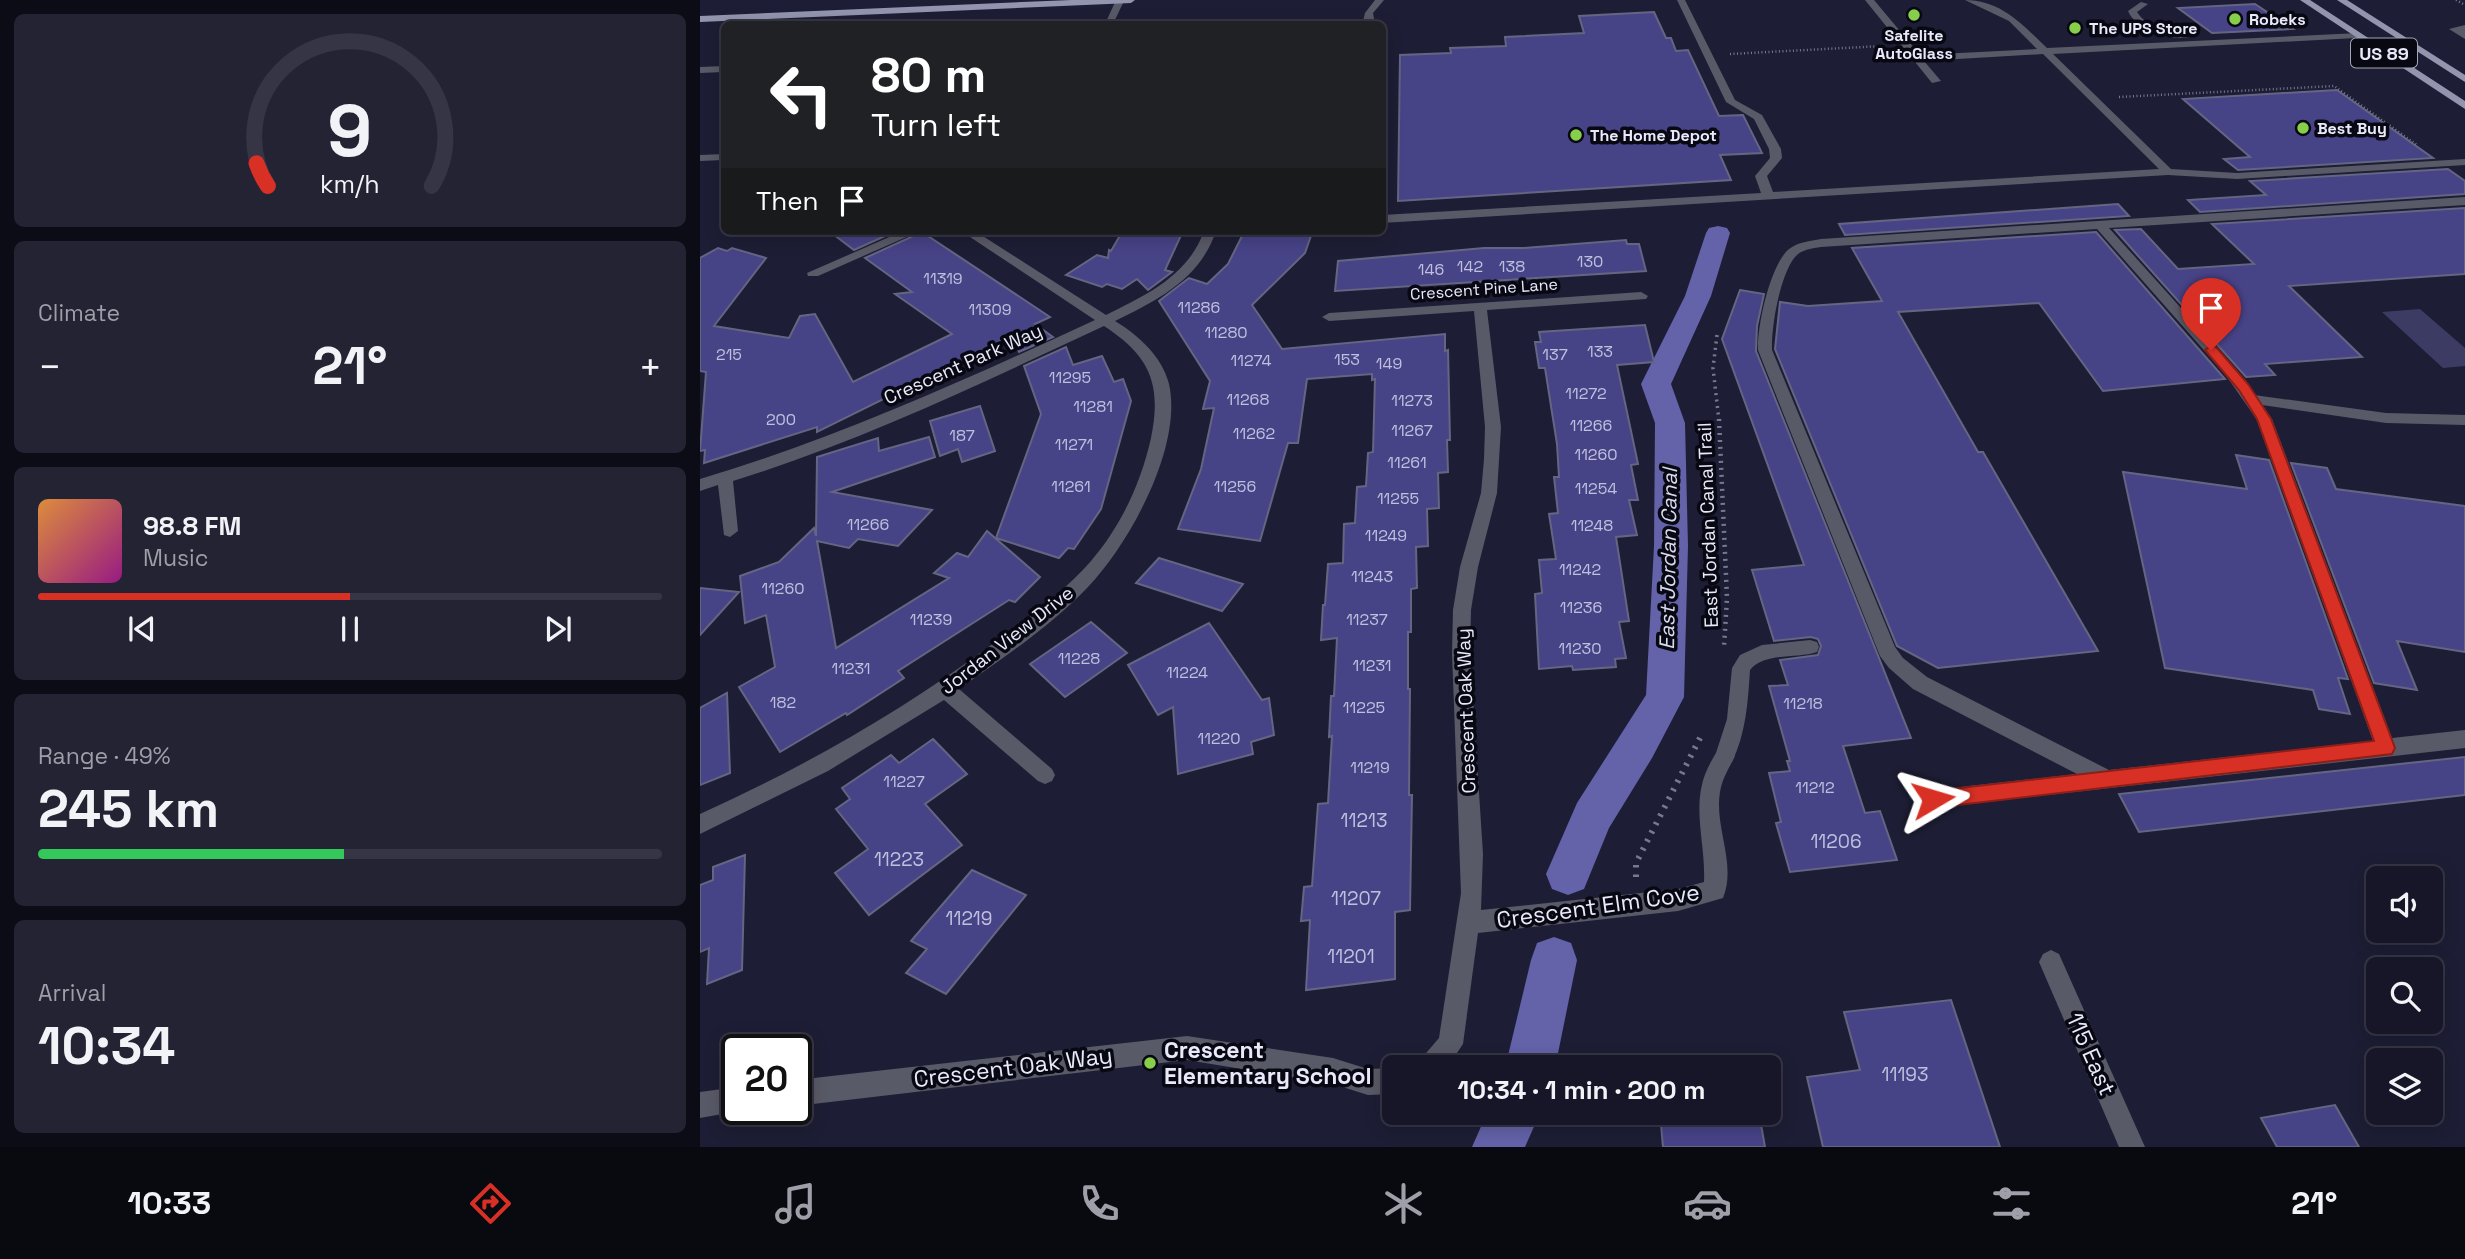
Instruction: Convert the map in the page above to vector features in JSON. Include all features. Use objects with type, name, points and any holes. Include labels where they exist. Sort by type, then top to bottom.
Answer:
[{"type":"main road","points":[[700,19],[1131,0]]},
{"type":"main road","name":"US 89","points":[[2304,0],[2465,106]]},
{"type":"main road","name":"US 89","points":[[2341,0],[2465,79]]},
{"type":"main road","points":[[2417,74],[2465,98]]},
{"type":"street","points":[[1370,21],[1369,13],[1380,0]]},
{"type":"street","points":[[1681,0],[1731,102],[1758,117],[1775,149],[1776,158],[1761,176],[1768,195]]},
{"type":"street","points":[[1869,0],[1936,81]]},
{"type":"street","points":[[1969,0],[2006,15],[2168,172]]},
{"type":"street","points":[[1110,21],[1120,1]]},
{"type":"street","points":[[2144,4],[2132,11],[2137,19],[2160,30],[2185,36]]},
{"type":"street","points":[[2465,29],[2454,29],[2465,36]]},
{"type":"street","points":[[1917,58],[2356,35]]},
{"type":"street","points":[[700,70],[721,69]]},
{"type":"street","points":[[700,158],[721,156]]},
{"type":"street","points":[[1386,219],[2168,172],[2220,177],[2465,162]]},
{"type":"street","points":[[2107,779],[1920,683],[1896,663],[1882,638],[1768,360],[1763,341],[1765,324],[1788,258],[1801,247],[1821,243],[2465,201]]},
{"type":"street","points":[[2101,225],[2252,399],[2270,435],[2386,748]]},
{"type":"street","points":[[813,273],[904,235]]},
{"type":"street","name":"Jordan View Drive","points":[[700,824],[770,793],[858,744],[945,689],[1048,612],[1083,582],[1112,546],[1134,511],[1151,469],[1163,416],[1164,394],[1160,372],[1148,353],[1128,335],[973,235]]},
{"type":"street","name":"Crescent Park Way","points":[[700,485],[863,429],[943,397],[1104,320],[1157,293],[1180,277],[1196,260],[1208,235]]},
{"type":"street","name":"Crescent Pine Lane","points":[[1329,317],[1641,296]]},
{"type":"street","name":"Crescent Oak Way","points":[[1441,1055],[1451,1044],[1469,923],[1472,854],[1461,653],[1462,610],[1469,568],[1489,493],[1493,438],[1480,307]]},
{"type":"street","points":[[2252,399],[2386,418],[2465,421]]},
{"type":"street","points":[[725,477],[730,531]]},
{"type":"street","name":"Crescent Elm Cove","points":[[1469,923],[1678,900],[1715,890],[1716,861],[1708,811],[1709,793],[1737,719],[1741,668],[1747,660],[1762,653],[1810,648]]},
{"type":"street","points":[[945,689],[1045,775]]},
{"type":"street","points":[[1933,799],[2465,740]]},
{"type":"street","name":"115 East","points":[[2051,962],[2132,1147]]},
{"type":"street","name":"Crescent Oak Way","points":[[812,1091],[1187,1048],[1333,1071],[1368,1082],[1382,1081]]},
{"type":"street","points":[[700,1105],[721,1102]]},
{"type":"path","points":[[2456,0],[2465,5]]},
{"type":"path","points":[[2109,98],[2334,86],[2442,163]]},
{"type":"path","name":"East Jordan Canal Trail","points":[[1717,335],[1713,368],[1720,414],[1727,598],[1724,651]]},
{"type":"path","points":[[1635,905],[1636,863],[1703,731]]},
{"type":"shaded area","points":[[2420,309],[2465,348],[2465,366],[2443,368],[2382,312]]},
{"type":"building","points":[[2255,4],[2293,29],[2212,33],[2178,8]]},
{"type":"building","name":"The Home Depot","points":[[1654,12],[1666,38],[1671,38],[1676,51],[1688,50],[1719,116],[1743,115],[1762,153],[1720,155],[1731,180],[1398,201],[1400,55],[1451,53],[1450,48],[1506,46],[1505,37],[1584,33],[1579,16]]},
{"type":"building","name":"Best Buy","points":[[2337,90],[2433,158],[2238,170],[2224,159],[2250,157],[2183,99]]},
{"type":"building","points":[[2448,169],[2465,181],[2465,194],[2200,212],[2188,200],[2266,195],[2250,181]]},
{"type":"building","points":[[2118,204],[2129,216],[1845,235],[1839,224]]},
{"type":"building","points":[[2465,208],[2465,274],[2289,286],[2362,357],[2265,364],[2275,375],[2246,377],[2115,230],[2141,229],[2178,269],[2254,264],[2212,224]]},
{"type":"building","points":[[2096,232],[2225,379],[2103,391],[2039,303],[1898,312],[1978,452],[1983,452],[2098,651],[1938,668],[1897,646],[1775,349],[1780,302],[1808,306],[1882,301],[1852,248]]},
{"type":"building","points":[[834,235],[887,235],[854,250]]},
{"type":"building","points":[[915,235],[927,235],[1050,317],[1035,324],[1053,337],[1019,352],[1013,335],[817,432],[817,427],[704,463],[705,450],[700,451],[706,372],[700,371],[700,258],[718,248],[727,251],[732,248],[766,258],[714,326],[789,338],[800,316],[815,314],[853,382],[952,334],[895,294],[912,292],[865,258]]},
{"type":"building","points":[[1120,235],[1181,235],[1165,270],[1172,272],[1148,290],[1137,279],[1122,289],[1107,284],[1102,287],[1066,275],[1097,255],[1108,258],[1109,250],[1111,251]]},
{"type":"building","points":[[1242,235],[1311,235],[1305,253],[1252,305],[1282,349],[1445,334],[1445,351],[1448,350],[1450,440],[1447,440],[1448,472],[1438,473],[1439,508],[1427,509],[1428,546],[1416,547],[1417,588],[1411,589],[1411,632],[1408,632],[1409,795],[1412,795],[1410,910],[1395,912],[1395,979],[1306,990],[1310,920],[1301,921],[1304,887],[1312,886],[1318,804],[1328,803],[1332,736],[1329,737],[1331,696],[1334,696],[1337,638],[1321,640],[1328,564],[1343,563],[1344,524],[1355,523],[1357,487],[1366,486],[1368,453],[1373,452],[1375,379],[1372,380],[1372,374],[1307,379],[1298,443],[1288,443],[1260,541],[1178,529],[1201,469],[1214,408],[1203,409],[1210,381],[1159,301],[1189,278],[1207,284],[1228,264]]},
{"type":"building","points":[[1626,240],[1627,244],[1639,244],[1646,271],[1335,291],[1338,261],[1484,248],[1524,248]]},
{"type":"building","points":[[1740,290],[1764,294],[1757,326],[1756,351],[1911,738],[1843,746],[1865,813],[1880,811],[1897,860],[1790,872],[1776,823],[1781,822],[1769,773],[1790,771],[1787,761],[1790,761],[1769,686],[1788,685],[1780,660],[1818,655],[1821,646],[1818,639],[1811,637],[1774,641],[1752,570],[1804,565],[1722,339]]},
{"type":"building","points":[[1645,325],[1654,362],[1617,365],[1638,464],[1631,465],[1638,500],[1629,500],[1637,535],[1616,537],[1629,621],[1619,622],[1626,658],[1615,659],[1616,667],[1573,670],[1572,666],[1539,669],[1535,594],[1542,593],[1539,560],[1556,559],[1549,514],[1558,513],[1554,477],[1559,477],[1557,444],[1545,368],[1539,368],[1535,342],[1541,342],[1539,332]]},
{"type":"building","points":[[1066,347],[1073,365],[1102,356],[1114,382],[1123,379],[1131,401],[1101,509],[1074,549],[1068,548],[1059,558],[996,538],[1041,414],[1024,366]]},
{"type":"building","points":[[980,406],[995,451],[962,462],[958,449],[940,456],[930,421]]},
{"type":"building","points":[[929,437],[935,457],[832,492],[932,510],[898,546],[858,539],[849,548],[817,541],[836,648],[949,578],[934,573],[957,553],[968,557],[987,531],[1040,577],[1015,602],[1009,600],[898,671],[904,678],[847,715],[846,713],[780,752],[739,687],[775,667],[766,615],[745,623],[740,576],[779,562],[814,528],[816,536],[817,457],[878,438],[879,451]]},
{"type":"building","points":[[2236,455],[2269,460],[2348,679],[2338,678],[2350,714],[2319,709],[2313,690],[2165,668],[2123,472],[2247,489]]},
{"type":"building","points":[[2291,463],[2327,468],[2336,489],[2465,506],[2465,652],[2397,641],[2417,690],[2374,683]]},
{"type":"building","points":[[1159,558],[1243,584],[1222,611],[1136,583]]},
{"type":"building","points":[[700,588],[739,592],[700,635]]},
{"type":"building","points":[[1091,622],[1127,653],[1065,697],[1030,664]]},
{"type":"building","points":[[1209,623],[1262,700],[1269,698],[1274,735],[1251,742],[1253,754],[1178,774],[1173,707],[1158,715],[1128,665]]},
{"type":"building","points":[[727,693],[730,773],[700,785],[700,708]]},
{"type":"building","points":[[933,739],[967,774],[925,804],[962,845],[869,915],[835,873],[868,849],[836,809],[850,799],[842,788],[891,755],[899,763]]},
{"type":"building","points":[[2465,757],[2465,795],[2139,832],[2119,794]]},
{"type":"building","points":[[745,855],[742,970],[707,984],[709,948],[700,952],[700,885],[713,880],[713,867]]},
{"type":"building","points":[[972,870],[1026,895],[946,994],[906,973],[927,949],[911,941]]},
{"type":"building","points":[[1951,1000],[2000,1147],[1823,1147],[1807,1077],[1860,1070],[1844,1012]]},
{"type":"building","points":[[2335,1105],[2359,1147],[2277,1147],[2261,1118]]},
{"type":"building","points":[[1661,1125],[1761,1125],[1765,1147],[1663,1147]]},
{"type":"waterway","name":"East Jordan Canal","points":[[1568,874],[1592,817],[1638,746],[1665,697],[1671,546],[1670,423],[1656,384],[1698,296],[1718,233]]},
{"type":"waterway","name":"East Jordan Canal","points":[[1533,1055],[1554,960]]},
{"type":"waterway","name":"East Jordan Canal","points":[[1498,1147],[1508,1125]]},
{"type":"place","name":"Safelite AutoGlass","points":[[1914,15]]},
{"type":"place","name":"Robeks","points":[[2235,19]]},
{"type":"place","name":"The UPS Store","points":[[2075,28]]},
{"type":"place","name":"Best Buy","points":[[2303,128]]},
{"type":"place","name":"The Home Depot","points":[[1576,135]]},
{"type":"place","name":"Crescent Elementary School","points":[[1150,1063]]},
{"type":"route","points":[[1933,799],[2386,748],[2264,419],[2244,387],[2211,350]]}]
